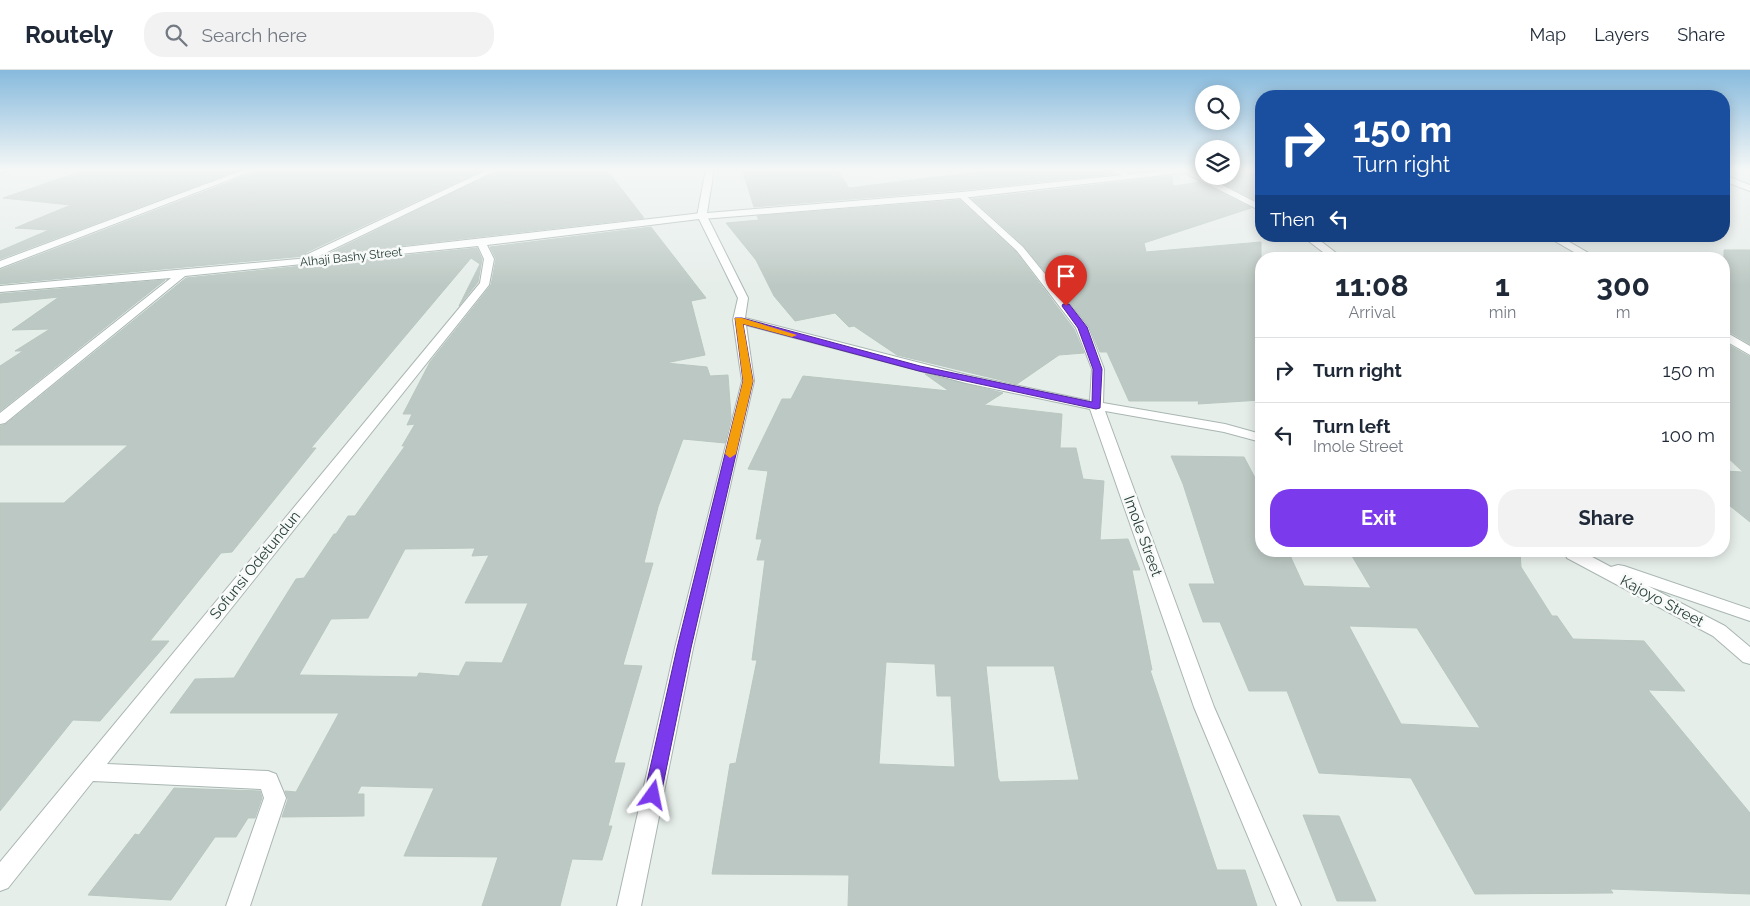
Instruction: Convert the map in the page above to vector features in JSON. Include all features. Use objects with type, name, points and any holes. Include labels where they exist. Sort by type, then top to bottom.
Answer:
[{"type":"street","points":[[0,265],[150,208]]},
{"type":"street","points":[[301,261],[413,208]]},
{"type":"street","points":[[629,906],[684,648],[748,381],[738,320],[743,298],[702,216],[703,208]]},
{"type":"street","name":"Alhaji Bashy Street","points":[[0,289],[181,275],[301,261],[482,244],[702,216],[801,208]]},
{"type":"street","name":"Imole Street","points":[[977,208],[1020,250],[1082,327],[1098,369],[1096,406],[1204,707],[1289,906]]},
{"type":"street","points":[[1316,242],[1330,252]]},
{"type":"street","points":[[1562,242],[1581,252]]},
{"type":"street","name":"Sofunsi Odetundun","points":[[0,880],[485,283],[489,260],[482,244]]},
{"type":"street","points":[[0,420],[181,275]]},
{"type":"street","points":[[738,320],[919,368],[1096,406],[1225,428],[1255,436]]},
{"type":"street","points":[[1730,339],[1750,351]]},
{"type":"street","name":"Kajoyo Street","points":[[1579,557],[1719,632],[1750,657]]},
{"type":"street","points":[[1584,557],[1750,616]]},
{"type":"street","points":[[87,772],[268,780],[275,798],[238,906]]},
{"type":"building","points":[[64,208],[137,208],[0,259],[0,251],[49,230],[15,228]]},
{"type":"building","points":[[162,208],[401,208],[307,252],[305,256],[0,284],[0,270]]},
{"type":"building","points":[[422,208],[636,208],[644,218],[328,254]]},
{"type":"building","points":[[858,208],[969,208],[1016,252],[1074,329],[1084,353],[1059,355],[1017,384],[897,355],[854,326],[849,327],[835,313],[795,321],[774,296],[756,260],[726,223],[759,220],[757,216]]},
{"type":"building","points":[[982,208],[1251,208],[1144,243],[1146,252],[1261,242],[1261,252],[1255,252],[1255,400],[1198,404],[1199,401],[1129,401],[1107,352],[1100,352],[1089,326],[1024,246]]},
{"type":"building","points":[[651,227],[706,298],[691,301],[705,355],[666,363],[707,367],[710,376],[728,375],[731,417],[725,443],[683,439],[658,507],[644,563],[653,563],[623,665],[642,666],[614,763],[625,763],[608,826],[612,826],[602,860],[572,859],[560,906],[482,906],[498,857],[404,856],[434,788],[361,786],[357,794],[364,794],[364,816],[282,817],[288,799],[285,791],[296,792],[339,713],[170,713],[195,679],[234,678],[296,579],[304,578],[348,516],[355,516],[405,446],[402,446],[415,424],[407,425],[412,414],[403,414],[430,362],[491,285],[496,259],[490,247]],"holes":[[[475,548],[472,556],[489,555],[465,603],[528,603],[502,663],[466,662],[459,676],[419,673],[417,677],[299,675],[331,619],[368,618],[405,549]]]},
{"type":"building","points":[[477,248],[482,259],[478,282],[459,306],[480,264],[471,258],[311,448],[316,448],[232,552],[221,553],[150,641],[169,641],[100,721],[73,720],[0,811],[0,503],[64,503],[128,445],[0,445],[0,426],[6,424],[186,278]]},
{"type":"building","points":[[1724,250],[1750,250],[1750,344],[1730,332],[1730,252],[1724,252]]},
{"type":"building","points":[[165,280],[0,411],[0,366],[23,351],[15,351],[50,329],[12,330],[59,297],[0,303],[0,294]]},
{"type":"building","points":[[1730,345],[1750,357],[1750,522],[1730,506],[1730,471],[1743,472],[1730,460]]},
{"type":"building","points":[[925,374],[1003,393],[984,405],[1062,414],[1060,448],[1076,448],[1083,479],[1104,481],[1100,540],[1128,539],[1140,570],[1132,570],[1152,670],[1150,670],[1217,870],[1245,870],[1257,906],[848,906],[849,875],[712,874],[730,764],[736,763],[757,660],[752,660],[765,560],[757,560],[762,539],[756,539],[768,471],[748,469],[782,399],[791,399],[803,376],[949,391]],"holes":[[[886,662],[935,664],[937,696],[951,696],[955,767],[879,764]],[[986,666],[1054,666],[1079,780],[1000,782],[998,778]]]},
{"type":"building","points":[[1171,456],[1244,457],[1255,478],[1255,557],[1291,557],[1304,586],[1371,588],[1353,557],[1520,557],[1521,567],[1552,616],[1557,616],[1573,639],[1644,641],[1685,691],[1648,690],[1750,813],[1750,894],[1610,889],[1613,893],[1475,894],[1411,778],[1319,773],[1287,691],[1249,691],[1220,622],[1203,622],[1189,584],[1215,584],[1183,484]],"holes":[[[1349,626],[1417,628],[1480,728],[1401,724]]]},
{"type":"building","points":[[174,788],[260,791],[262,798],[255,818],[248,818],[236,837],[215,837],[171,900],[88,895],[135,834],[139,835]]},
{"type":"building","points":[[1303,815],[1339,816],[1376,901],[1337,901]]},
{"type":"slow traffic","points":[[730,454],[748,381],[738,320],[792,335]]},
{"type":"route","points":[[653,795],[684,648],[748,381],[738,320],[919,368],[1096,406],[1098,369],[1082,327],[1066,306]]}]
